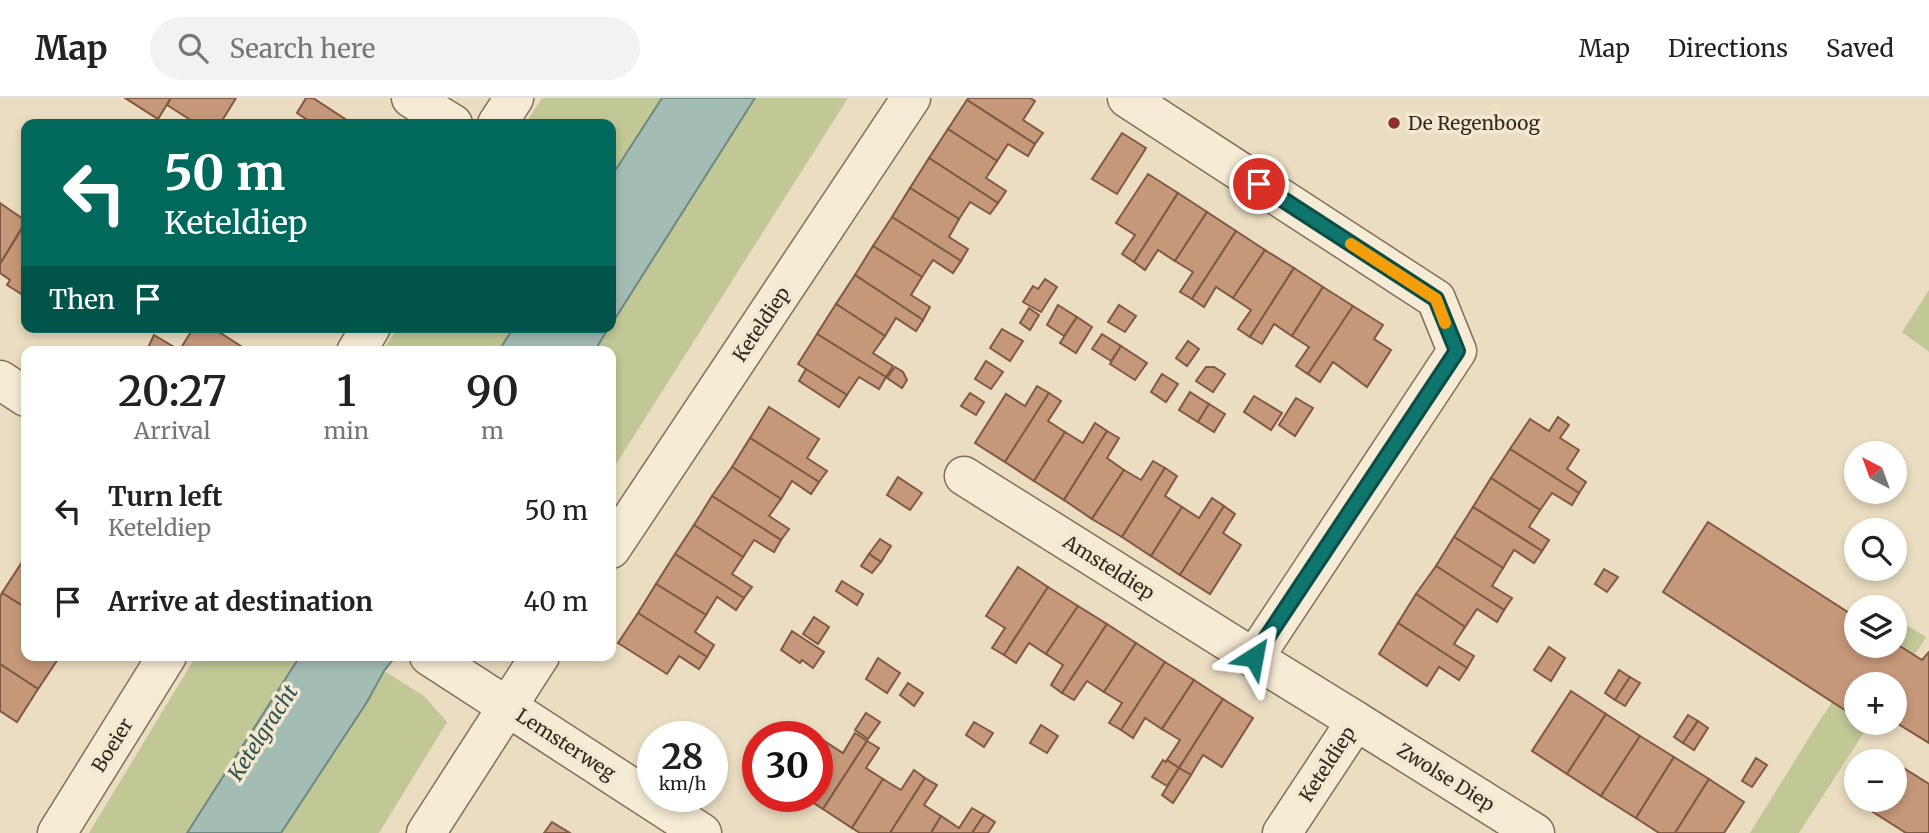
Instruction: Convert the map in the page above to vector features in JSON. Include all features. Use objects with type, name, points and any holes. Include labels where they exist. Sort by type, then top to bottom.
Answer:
[{"type":"street","points":[[411,98],[445,119]]},
{"type":"street","points":[[500,119],[514,98]]},
{"type":"street","name":"Keteldiep","points":[[616,541],[911,98]]},
{"type":"street","points":[[1127,98],[1436,299],[1457,351],[1254,657]]},
{"type":"street","points":[[0,380],[21,394]]},
{"type":"street","name":"Amsteldiep","points":[[964,476],[1254,657]]},
{"type":"street","name":"Keteldiep","points":[[1254,657],[1356,721],[1282,833]]},
{"type":"street","name":"Boeier","points":[[57,833],[164,661]]},
{"type":"street","points":[[426,833],[537,661]]},
{"type":"street","name":"Lemsterweg","points":[[441,663],[702,833]]},
{"type":"street","name":"Zwolse Diep","points":[[1356,721],[1535,833]]},
{"type":"green space","points":[[542,98],[662,98],[616,169],[616,119],[528,119]]},
{"type":"green space","points":[[755,98],[848,98],[616,464],[616,346],[598,346],[606,333],[616,333],[616,317]]},
{"type":"green space","points":[[1929,290],[1929,352],[1902,332]]},
{"type":"green space","points":[[394,333],[510,333],[502,346],[386,346]]},
{"type":"green space","points":[[1907,625],[1926,637],[1903,672],[1853,672],[1863,658],[1907,658]]},
{"type":"green space","points":[[193,661],[297,661],[187,833],[89,833]]},
{"type":"green space","points":[[384,671],[424,696],[447,722],[379,833],[281,833],[367,702]]},
{"type":"green space","points":[[1844,685],[1844,735],[1862,735],[1853,749],[1844,749],[1844,763],[1799,833],[1750,833]]},
{"type":"water","points":[[662,98],[755,98],[616,317],[616,169]]},
{"type":"water","points":[[510,333],[605,333],[598,346],[502,346]]},
{"type":"water","name":"Ketelgracht","points":[[297,661],[392,661],[281,833],[187,833]]},
{"type":"building","points":[[125,98],[171,98],[158,119]]},
{"type":"building","points":[[171,98],[236,98],[223,119],[189,119],[167,105]]},
{"type":"building","points":[[306,98],[313,98],[345,119],[306,119],[297,113]]},
{"type":"building","points":[[1030,98],[1035,101],[1023,120],[1043,133],[1035,144],[967,100]]},
{"type":"building","points":[[967,100],[1035,144],[1028,156],[1008,144],[997,161],[948,129]]},
{"type":"building","points":[[948,129],[997,161],[986,178],[1006,191],[998,203],[929,158]]},
{"type":"building","points":[[1122,133],[1146,148],[1117,194],[1092,179]]},
{"type":"building","points":[[929,158],[998,203],[990,214],[970,202],[959,219],[910,188]]},
{"type":"building","points":[[1148,174],[1178,193],[1134,262],[1122,254],[1135,235],[1116,223]]},
{"type":"building","points":[[910,188],[959,219],[949,237],[968,249],[961,261],[892,217]]},
{"type":"building","points":[[1178,193],[1207,212],[1175,261],[1158,250],[1145,270],[1134,262]]},
{"type":"building","points":[[0,203],[21,218],[21,229],[0,264]]},
{"type":"building","points":[[1207,212],[1236,231],[1192,299],[1180,292],[1193,272],[1175,261]]},
{"type":"building","points":[[892,217],[961,261],[953,273],[933,260],[922,277],[873,246]]},
{"type":"building","points":[[21,230],[21,294],[7,285],[10,280],[0,273],[0,264]]},
{"type":"building","points":[[1236,231],[1265,250],[1233,298],[1216,287],[1204,307],[1192,299]]},
{"type":"building","points":[[873,246],[922,277],[911,295],[930,307],[923,320],[855,275]]},
{"type":"building","points":[[1265,250],[1294,268],[1250,337],[1238,329],[1251,310],[1233,298]]},
{"type":"building","points":[[1294,268],[1323,287],[1292,336],[1274,324],[1262,344],[1250,337]]},
{"type":"building","points":[[855,275],[923,320],[916,331],[896,318],[885,336],[836,304]]},
{"type":"building","points":[[1045,279],[1057,287],[1041,312],[1023,302],[1033,286],[1038,289]]},
{"type":"building","points":[[1323,287],[1353,306],[1308,374],[1296,366],[1309,347],[1292,336]]},
{"type":"building","points":[[836,304],[885,336],[873,353],[893,366],[886,377],[817,334]]},
{"type":"building","points":[[1058,305],[1077,317],[1064,336],[1047,325]]},
{"type":"building","points":[[1119,305],[1136,316],[1125,332],[1108,322]]},
{"type":"building","points":[[1353,306],[1383,325],[1374,339],[1391,350],[1367,387],[1333,362],[1320,382],[1308,374]]},
{"type":"building","points":[[1029,308],[1039,315],[1030,330],[1020,323]]},
{"type":"building","points":[[1077,317],[1092,327],[1076,353],[1060,343]]},
{"type":"building","points":[[1002,329],[1023,341],[1010,361],[990,348]]},
{"type":"building","points":[[190,333],[221,333],[241,346],[182,346]]},
{"type":"building","points":[[817,334],[886,377],[879,389],[859,377],[847,395],[798,364]]},
{"type":"building","points":[[1102,334],[1121,346],[1111,361],[1092,349]]},
{"type":"building","points":[[154,335],[172,346],[149,346]]},
{"type":"building","points":[[1188,341],[1199,349],[1187,366],[1176,358]]},
{"type":"building","points":[[1121,346],[1147,363],[1135,380],[1110,364]]},
{"type":"building","points":[[986,361],[1003,372],[991,389],[975,379]]},
{"type":"building","points":[[895,367],[903,372],[907,380],[902,388],[887,378]]},
{"type":"building","points":[[1206,367],[1214,367],[1225,374],[1213,392],[1196,381]]},
{"type":"building","points":[[806,369],[847,395],[839,407],[799,381]]},
{"type":"building","points":[[1162,374],[1178,384],[1166,402],[1151,392]]},
{"type":"building","points":[[1037,386],[1049,393],[1005,462],[975,443],[1006,394],[1025,406]]},
{"type":"building","points":[[1190,392],[1209,404],[1198,422],[1179,410]]},
{"type":"building","points":[[970,393],[984,402],[976,415],[961,406]]},
{"type":"building","points":[[1049,393],[1061,401],[1048,421],[1065,432],[1034,481],[1005,462]]},
{"type":"building","points":[[1254,396],[1282,413],[1271,430],[1244,412]]},
{"type":"building","points":[[1296,398],[1313,408],[1295,436],[1279,425]]},
{"type":"building","points":[[1209,404],[1225,414],[1214,432],[1198,422]]},
{"type":"building","points":[[769,407],[819,439],[807,458],[827,471],[819,482],[750,438]]},
{"type":"building","points":[[1558,417],[1569,425],[1560,438],[1579,450],[1567,469],[1586,482],[1579,493],[1510,449],[1530,419],[1549,431]]},
{"type":"building","points":[[1095,423],[1107,431],[1064,500],[1034,481],[1065,432],[1083,443]]},
{"type":"building","points":[[1107,431],[1119,438],[1107,458],[1124,470],[1092,519],[1064,500]]},
{"type":"building","points":[[750,438],[819,482],[811,494],[792,481],[781,499],[732,467]]},
{"type":"building","points":[[1510,449],[1579,493],[1572,505],[1552,493],[1540,510],[1491,478]]},
{"type":"building","points":[[1153,461],[1165,468],[1122,537],[1092,519],[1124,470],[1141,480]]},
{"type":"building","points":[[732,467],[781,499],[769,516],[789,529],[781,540],[712,496]]},
{"type":"building","points":[[1165,468],[1177,476],[1165,496],[1182,507],[1151,556],[1122,537]]},
{"type":"building","points":[[898,477],[922,493],[910,510],[887,495]]},
{"type":"building","points":[[1491,478],[1540,510],[1529,527],[1549,540],[1542,551],[1473,507]]},
{"type":"building","points":[[712,496],[781,540],[774,552],[754,540],[743,557],[694,525]]},
{"type":"building","points":[[1212,498],[1224,506],[1180,575],[1151,556],[1182,507],[1199,518]]},
{"type":"building","points":[[1224,506],[1235,514],[1223,533],[1241,545],[1210,594],[1180,575]]},
{"type":"building","points":[[1473,507],[1542,551],[1534,563],[1514,550],[1503,568],[1454,537]]},
{"type":"building","points":[[1708,522],[1844,610],[1844,658],[1907,658],[1907,651],[1922,660],[1929,652],[1929,743],[1907,729],[1907,672],[1844,672],[1844,710],[1663,592]]},
{"type":"building","points":[[694,525],[743,557],[732,574],[752,587],[744,598],[675,554]]},
{"type":"building","points":[[1454,537],[1503,568],[1492,586],[1512,598],[1504,610],[1436,566]]},
{"type":"building","points":[[880,539],[891,546],[881,562],[869,554]]},
{"type":"building","points":[[675,554],[744,598],[736,610],[717,597],[706,615],[656,584]]},
{"type":"building","points":[[869,554],[881,562],[872,573],[861,566]]},
{"type":"building","points":[[21,564],[21,605],[2,593]]},
{"type":"building","points":[[1436,566],[1504,610],[1497,622],[1477,609],[1465,627],[1416,594]]},
{"type":"building","points":[[1018,567],[1048,587],[1004,655],[992,648],[1005,628],[986,616]]},
{"type":"building","points":[[1604,569],[1618,577],[1607,592],[1595,584]]},
{"type":"building","points":[[842,581],[863,594],[857,605],[836,591]]},
{"type":"building","points":[[656,584],[706,615],[695,632],[714,645],[707,657],[638,613]]},
{"type":"building","points":[[1048,587],[1078,606],[1046,654],[1029,643],[1016,663],[1004,655]]},
{"type":"building","points":[[2,593],[21,605],[21,661],[57,661],[38,689],[0,664]]},
{"type":"building","points":[[1416,594],[1465,627],[1454,644],[1474,656],[1467,668],[1398,623]]},
{"type":"building","points":[[1078,606],[1107,624],[1062,693],[1051,685],[1063,665],[1046,654]]},
{"type":"building","points":[[638,613],[707,657],[699,669],[679,656],[667,674],[618,643]]},
{"type":"building","points":[[814,617],[829,627],[818,644],[803,634]]},
{"type":"building","points":[[1398,623],[1467,668],[1459,680],[1439,667],[1427,686],[1379,654]]},
{"type":"building","points":[[1107,624],[1136,643],[1104,692],[1087,681],[1074,700],[1062,693]]},
{"type":"building","points":[[792,631],[824,652],[813,668],[781,650]]},
{"type":"building","points":[[1136,643],[1165,662],[1121,730],[1109,723],[1122,703],[1104,692]]},
{"type":"building","points":[[1549,647],[1565,658],[1551,681],[1534,670]]},
{"type":"building","points":[[878,658],[900,673],[887,693],[866,679]]},
{"type":"building","points":[[1165,662],[1194,680],[1162,729],[1145,718],[1133,738],[1121,730]]},
{"type":"building","points":[[0,664],[38,689],[17,722],[0,711]]},
{"type":"building","points":[[1619,670],[1630,677],[1615,700],[1605,693]]},
{"type":"building","points":[[1630,677],[1640,683],[1625,706],[1615,700]]},
{"type":"building","points":[[1194,680],[1223,699],[1179,768],[1167,760],[1180,740],[1162,729]]},
{"type":"building","points":[[908,683],[923,693],[914,706],[900,695]]},
{"type":"building","points":[[1571,691],[1606,714],[1567,774],[1532,751]]},
{"type":"building","points":[[1223,699],[1253,718],[1222,767],[1203,755],[1191,775],[1179,768]]},
{"type":"building","points":[[866,713],[880,722],[868,739],[855,730]]},
{"type":"building","points":[[1606,714],[1640,736],[1601,796],[1567,774]]},
{"type":"building","points":[[1688,715],[1698,721],[1683,743],[1674,737]]},
{"type":"building","points":[[1698,721],[1708,728],[1694,750],[1683,743]]},
{"type":"building","points":[[974,722],[993,733],[984,747],[966,735]]},
{"type":"building","points":[[1041,725],[1058,736],[1047,753],[1030,743]]},
{"type":"building","points":[[855,733],[867,741],[833,794],[833,747],[843,753]]},
{"type":"building","points":[[1640,736],[1674,757],[1636,818],[1601,796]]},
{"type":"building","points":[[867,741],[879,748],[866,768],[883,779],[852,828],[828,812],[833,812],[833,794]]},
{"type":"building","points":[[1674,757],[1709,779],[1675,833],[1659,833],[1636,818]]},
{"type":"building","points":[[1756,758],[1767,765],[1752,787],[1742,781]]},
{"type":"building","points":[[1163,760],[1179,768],[1167,786],[1152,777]]},
{"type":"building","points":[[1179,768],[1191,775],[1173,803],[1162,795]]},
{"type":"building","points":[[914,770],[925,778],[890,833],[860,833],[852,828],[883,779],[901,790]]},
{"type":"building","points":[[1907,770],[1929,784],[1929,833],[1906,833],[1873,812],[1907,812]]},
{"type":"building","points":[[925,778],[937,785],[924,805],[941,816],[931,833],[890,833]]},
{"type":"building","points":[[1709,779],[1744,802],[1724,833],[1675,833]]},
{"type":"building","points":[[972,808],[984,815],[972,833],[931,833],[941,816],[959,828]]},
{"type":"building","points":[[984,815],[995,822],[988,833],[972,833]]},
{"type":"building","points":[[552,822],[570,833],[544,833]]},
{"type":"slow traffic","points":[[1351,244],[1436,299],[1445,323]]},
{"type":"place","name":"De Regenboog","points":[[1394,123]]},
{"type":"route","points":[[1254,657],[1457,351],[1436,299],[1259,184]]}]
